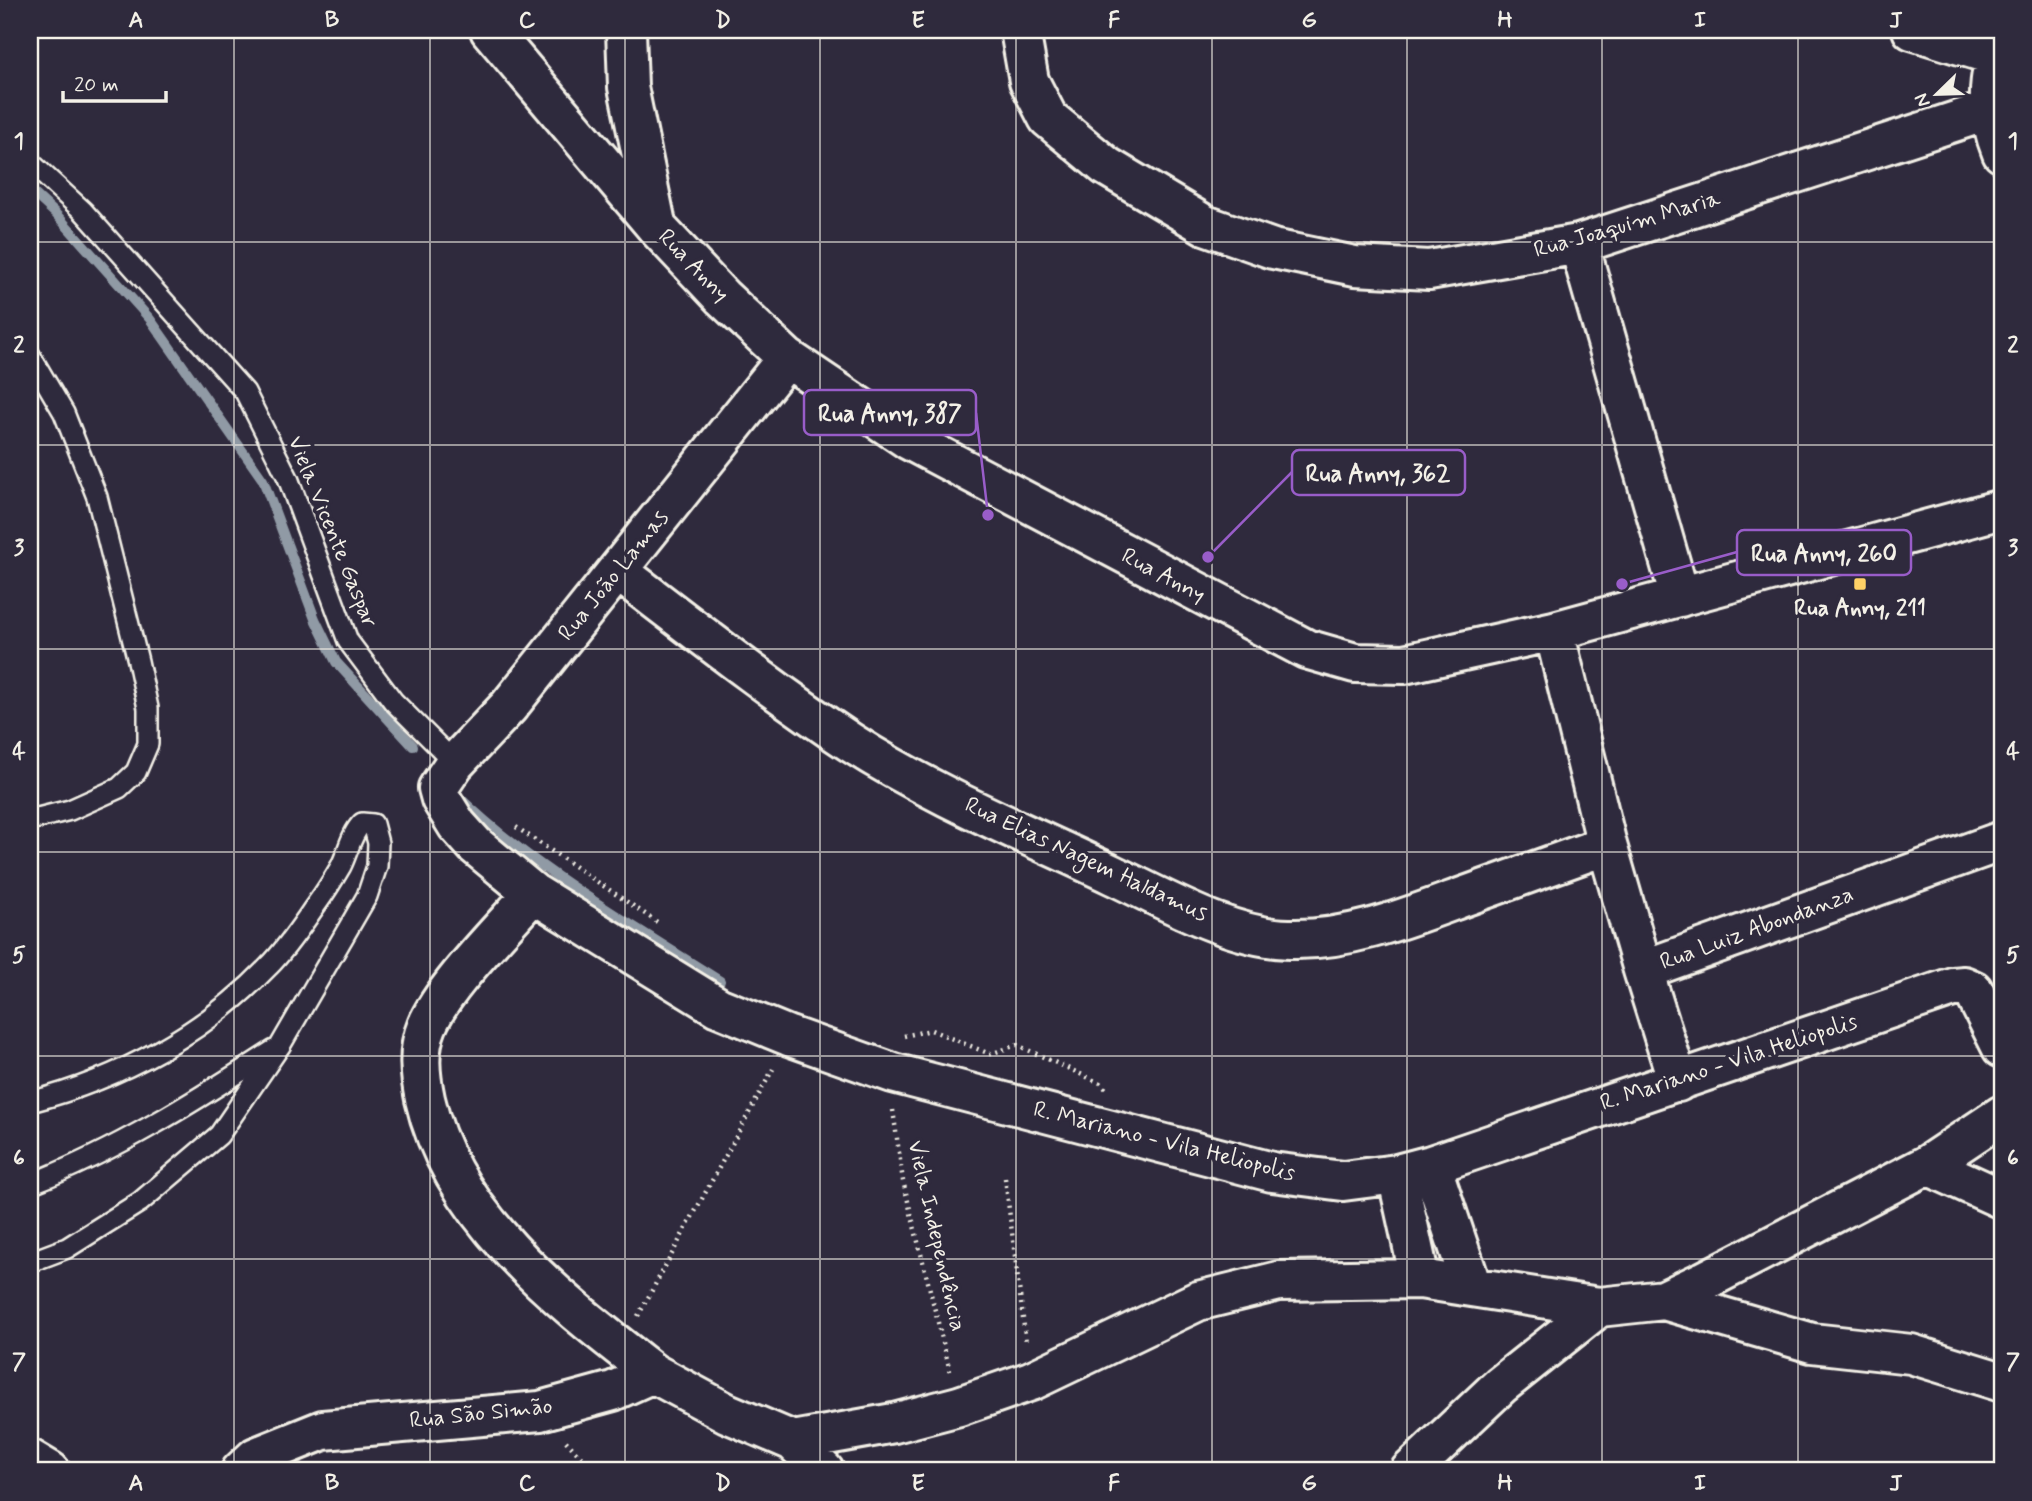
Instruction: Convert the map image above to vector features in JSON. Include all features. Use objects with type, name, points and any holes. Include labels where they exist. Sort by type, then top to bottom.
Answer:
[{"type":"street","name":"Rua Anny","points":[[490,30],[657,228],[722,297],[787,358],[909,440],[1306,649],[1355,663],[1404,664],[1554,631],[2002,509]]},
{"type":"street","points":[[626,30],[628,87],[657,228]]},
{"type":"street","name":"Rua Joaquim Maria","points":[[1020,30],[1029,81],[1048,118],[1106,166],[1205,225],[1273,249],[1355,266],[1429,270],[1579,244],[1990,110]]},
{"type":"street","points":[[1912,30],[1999,51],[1990,83],[1990,110],[2002,152]]},
{"type":"street","points":[[1579,244],[1680,597]]},
{"type":"street","name":"Rua João Lamas","points":[[446,777],[509,706],[787,358]]},
{"type":"street","name":"Rua Elias Nagem Haldamus","points":[[618,571],[777,692],[852,743],[944,793],[1024,832],[1162,898],[1245,933],[1289,939],[1338,935],[1385,925],[1607,845]]},
{"type":"street","name":"Rua Luiz Abondanza","points":[[1554,631],[1607,845],[1643,970],[2002,841]]},
{"type":"street","name":"R. Mariano - Vila Heliopolis","points":[[446,777],[457,825],[475,845],[533,893],[718,1007],[789,1036],[895,1056],[1272,1172],[1343,1181],[1414,1170],[1953,987],[1964,986],[1973,990],[2002,1048]]},
{"type":"street","points":[[533,893],[446,995],[428,1024],[420,1047],[421,1082],[441,1148],[482,1216],[527,1268],[620,1347],[653,1373],[727,1413],[793,1441],[824,1471]]},
{"type":"street","points":[[1643,970],[1678,1082]]},
{"type":"street","points":[[793,1441],[894,1423],[959,1406],[1031,1381],[1198,1301],[1237,1290],[1302,1279],[1420,1279],[1534,1299],[1599,1307],[1664,1300],[1927,1165],[2002,1115]]},
{"type":"street","points":[[1927,1165],[2002,1199]]},
{"type":"street","points":[[1414,1170],[1420,1279]]},
{"type":"street","points":[[1414,1170],[1472,1287]]},
{"type":"street","points":[[1664,1300],[1812,1343],[1911,1354],[2002,1382]]},
{"type":"street","points":[[1410,1471],[1501,1385],[1599,1307]]},
{"type":"street","name":"Rua São Simão","points":[[241,1471],[256,1457],[323,1430],[540,1411],[612,1391],[653,1373]]},
{"type":"street","points":[[30,1459],[49,1471]]},
{"type":"lane","name":"Viela Vicente Gaspar","points":[[30,162],[83,211],[245,392],[288,478],[348,641],[446,777]]},
{"type":"lane","points":[[30,355],[64,413],[97,497],[148,708],[148,744],[136,772],[119,788],[70,810],[30,820]]},
{"type":"lane","points":[[30,1101],[137,1063],[184,1037],[227,1006],[271,965],[321,899],[341,865],[357,828],[362,823],[373,824],[378,843],[377,866],[367,896],[280,1046],[219,1135],[140,1202],[67,1248],[30,1262]]},
{"type":"lane","points":[[30,1184],[81,1164],[162,1121],[280,1046]]},
{"type":"path","points":[[514,826],[671,932]]},
{"type":"path","points":[[895,1056],[931,1030],[990,1054],[1017,1045],[1076,1073]]},
{"type":"path","points":[[620,1347],[702,1202],[789,1036]]},
{"type":"path","name":"Viela Independência","points":[[895,1056],[892,1124],[903,1181],[959,1406]]},
{"type":"path","points":[[1005,1178],[1031,1381]]},
{"type":"waterway","points":[[30,190],[55,213],[150,319],[263,480],[315,619],[336,662],[413,746]]},
{"type":"waterway","points":[[458,796],[487,823],[551,872],[720,981]]},
{"type":"place","name":"Rua Anny, 387","points":[[988,515]]},
{"type":"place","name":"Rua Anny, 362","points":[[1208,557]]},
{"type":"place","name":"Rua Anny, 260","points":[[1622,584]]},
{"type":"place","name":"Rua Anny, 211","points":[[1860,584]]}]
